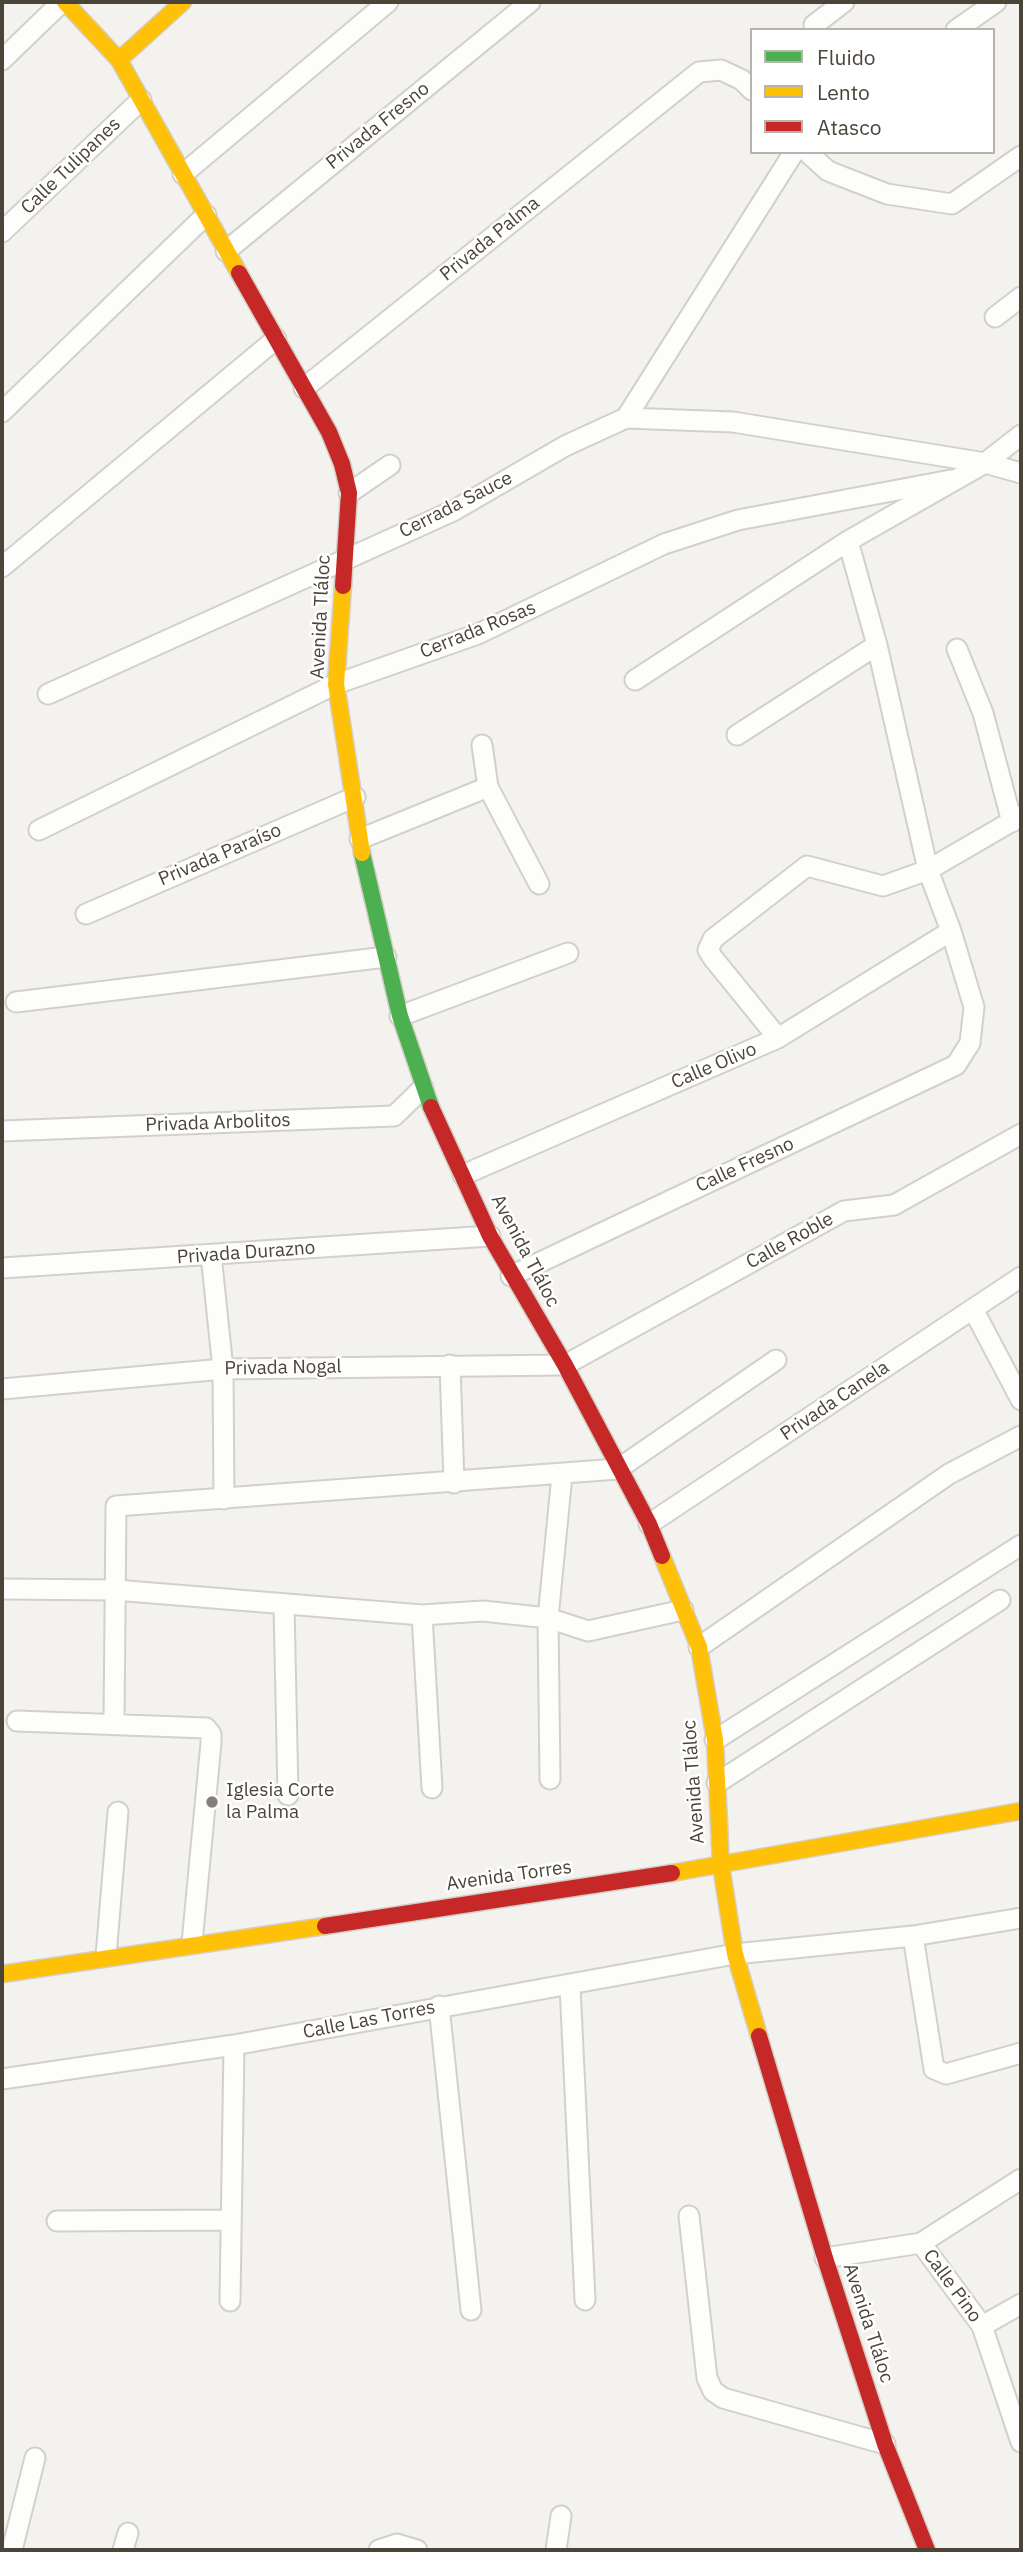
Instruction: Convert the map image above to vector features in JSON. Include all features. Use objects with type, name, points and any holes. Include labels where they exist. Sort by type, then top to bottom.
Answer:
[{"type":"main road","name":"Avenida Tláloc","points":[[64,2],[119,61],[329,432],[342,464],[349,493],[336,684],[365,874],[400,1016],[423,1088],[490,1236],[565,1365],[649,1524],[699,1647],[715,1740],[721,1866],[735,1954],[825,2258],[885,2444],[927,2550]]},
{"type":"main road","points":[[119,61],[183,2]]},
{"type":"main road","name":"Avenida Torres","points":[[2,1974],[192,1943],[721,1866],[1021,1811]]},
{"type":"street","points":[[2,60],[64,2]]},
{"type":"street","points":[[183,174],[388,2]]},
{"type":"street","name":"Privada Fresno","points":[[226,251],[530,2]]},
{"type":"street","points":[[814,25],[844,2]]},
{"type":"street","points":[[959,28],[996,2]]},
{"type":"street","name":"Privada Palma","points":[[303,388],[699,72],[721,70],[743,80],[750,88]]},
{"type":"street","name":"Calle Tulipanes","points":[[2,232],[141,100]]},
{"type":"street","points":[[626,418],[793,154]]},
{"type":"street","points":[[809,154],[828,171],[887,194],[952,204],[1021,156]]},
{"type":"street","points":[[2,412],[206,215]]},
{"type":"street","points":[[995,317],[1021,297]]},
{"type":"street","points":[[2,567],[276,339]]},
{"type":"street","points":[[626,418],[733,422],[985,463],[1021,472]]},
{"type":"street","name":"Cerrada Sauce","points":[[48,695],[453,511],[565,446],[626,418]]},
{"type":"street","points":[[635,680],[848,541],[985,463],[1021,435]]},
{"type":"street","points":[[349,493],[390,465]]},
{"type":"street","name":"Cerrada Rosas","points":[[39,830],[336,684],[478,634],[664,544],[738,520],[951,480]]},
{"type":"street","points":[[848,541],[877,645],[928,870],[951,931]]},
{"type":"street","points":[[737,735],[877,645]]},
{"type":"street","points":[[778,1038],[713,958],[708,950],[713,939],[807,866],[883,886],[928,870],[1017,819],[983,713],[957,649]]},
{"type":"street","points":[[482,745],[488,787],[539,884]]},
{"type":"street","points":[[360,839],[488,787]]},
{"type":"street","name":"Privada Paraíso","points":[[86,914],[355,797]]},
{"type":"street","name":"Calle Olivo","points":[[463,1175],[778,1038],[951,931]]},
{"type":"street","name":"Calle Fresno","points":[[511,1276],[956,1066],[970,1043],[974,1007],[951,931]]},
{"type":"street","points":[[400,1016],[568,953]]},
{"type":"street","points":[[16,1002],[386,957]]},
{"type":"street","name":"Privada Arbolitos","points":[[2,1131],[394,1116],[423,1088]]},
{"type":"street","name":"Calle Roble","points":[[565,1365],[844,1211],[894,1205],[1021,1134]]},
{"type":"street","name":"Privada Durazno","points":[[2,1268],[490,1236]]},
{"type":"street","points":[[211,1255],[223,1368],[224,1499]]},
{"type":"street","name":"Privada Canela","points":[[649,1524],[1021,1277]]},
{"type":"street","points":[[973,1309],[1021,1400]]},
{"type":"street","points":[[114,1724],[116,1506],[618,1469],[776,1360]]},
{"type":"street","points":[[450,1365],[454,1483]]},
{"type":"street","name":"Privada Nogal","points":[[2,1389],[223,1368],[565,1365]]},
{"type":"street","points":[[699,1647],[949,1474],[1021,1436]]},
{"type":"street","points":[[550,1779],[548,1618],[562,1475]]},
{"type":"street","points":[[715,1740],[1021,1545]]},
{"type":"street","points":[[2,1589],[115,1590],[422,1615],[482,1611],[548,1618],[588,1631],[683,1610]]},
{"type":"street","points":[[717,1783],[1000,1600]]},
{"type":"street","points":[[284,1605],[288,1795]]},
{"type":"street","points":[[422,1615],[432,1788]]},
{"type":"street","points":[[18,1721],[206,1728],[211,1734],[192,1943]]},
{"type":"street","points":[[106,1956],[118,1812]]},
{"type":"street","name":"Calle Las Torres","points":[[2,2079],[234,2045],[735,1954],[913,1936],[1021,1919]]},
{"type":"street","points":[[913,1936],[934,2069],[946,2074],[1021,2053]]},
{"type":"street","points":[[570,1986],[584,2300]]},
{"type":"street","points":[[439,2006],[471,2310]]},
{"type":"street","points":[[230,2301],[234,2045]]},
{"type":"street","name":"Calle Pino","points":[[1021,2179],[921,2243],[982,2326],[1021,2442]]},
{"type":"street","points":[[689,2216],[707,2378],[713,2391],[723,2398],[885,2444]]},
{"type":"street","points":[[57,2221],[231,2220]]},
{"type":"street","points":[[825,2258],[921,2243]]},
{"type":"street","points":[[982,2326],[1021,2304]]},
{"type":"street","points":[[9,2545],[35,2458]]},
{"type":"street","points":[[556,2550],[561,2516]]},
{"type":"street","points":[[379,2549],[397,2544],[417,2550]]},
{"type":"traffic: fast","points":[[362,853],[400,1016],[431,1107]]},
{"type":"traffic: slow","points":[[65,2],[119,60],[239,273]]},
{"type":"traffic: slow","points":[[119,60],[183,2]]},
{"type":"traffic: slow","points":[[343,586],[336,684],[362,853]]},
{"type":"traffic: slow","points":[[662,1556],[699,1647],[715,1740],[721,1866],[735,1954],[759,2036]]},
{"type":"traffic: slow","points":[[672,1873],[1021,1811]]},
{"type":"traffic: slow","points":[[2,1974],[325,1926]]},
{"type":"traffic: jam","points":[[239,273],[329,432],[342,464],[349,493],[343,586]]},
{"type":"traffic: jam","points":[[431,1107],[490,1236],[565,1365],[649,1524],[662,1556]]},
{"type":"traffic: jam","points":[[325,1926],[672,1873]]},
{"type":"traffic: jam","points":[[759,2036],[825,2258],[885,2444],[927,2550]]},
{"type":"place","name":"Iglesia Corte la Palma","points":[[212,1802]]}]
